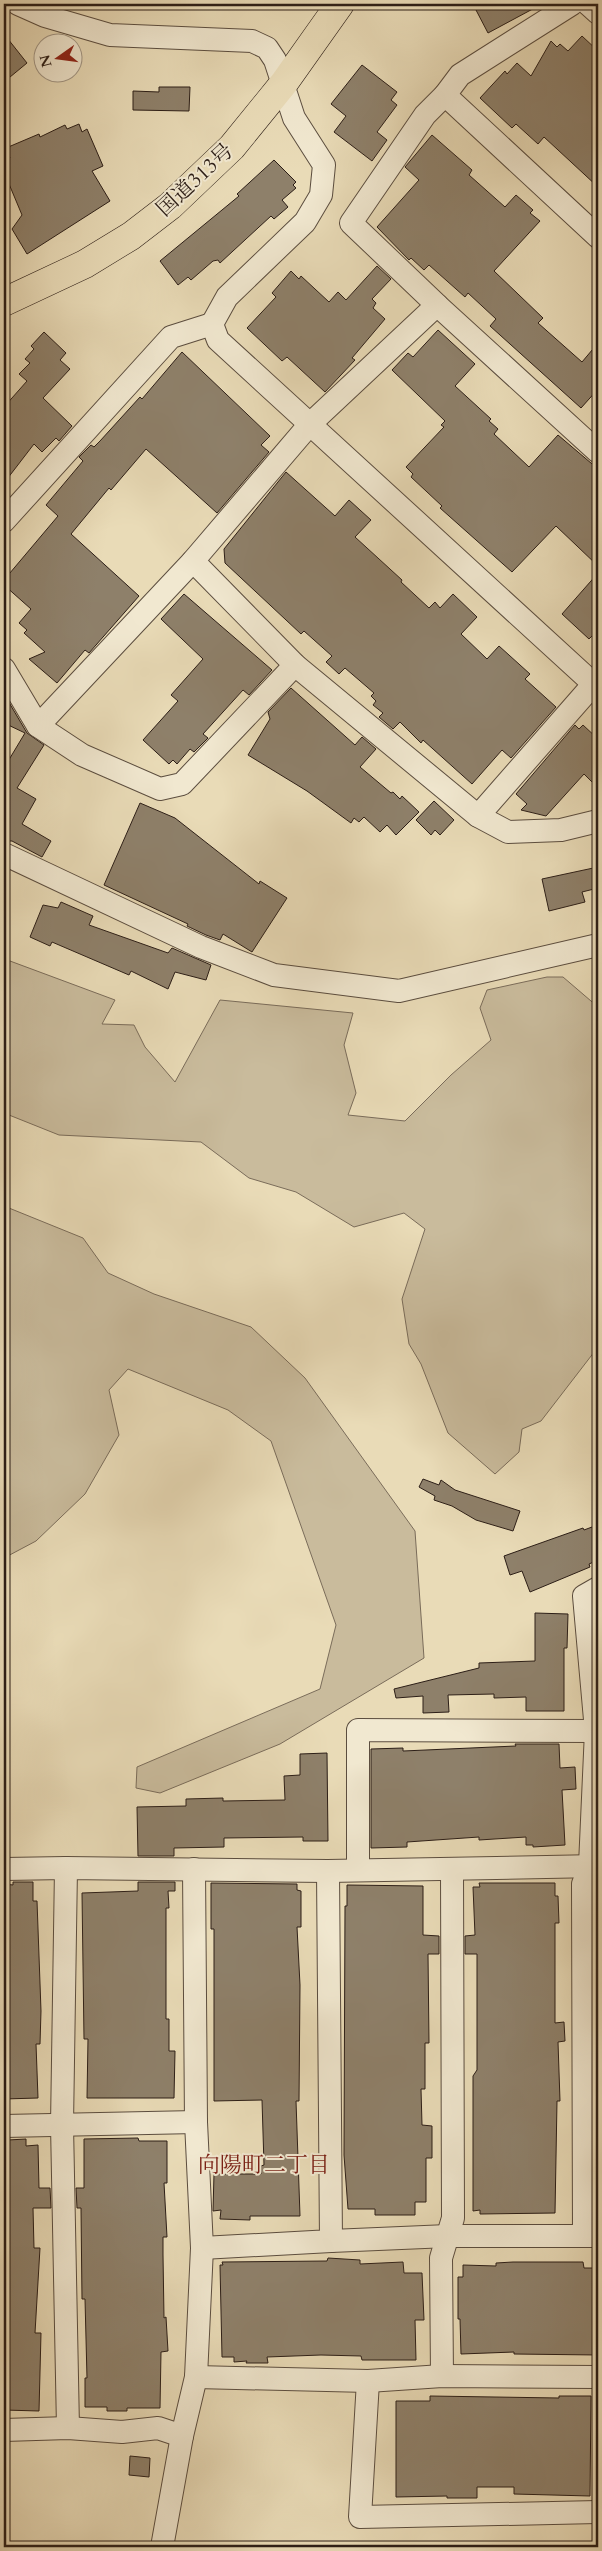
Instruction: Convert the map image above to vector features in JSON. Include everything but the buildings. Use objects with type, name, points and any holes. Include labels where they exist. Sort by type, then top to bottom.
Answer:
[{"type":"highway","name":"国道313号","points":[[4,302],[85,264],[131,236],[170,206],[232,147],[284,83],[340,4]]},
{"type":"street","points":[[4,520],[171,337],[212,324],[227,296],[305,222],[321,195],[324,164],[294,118],[275,60],[267,48],[252,40],[110,35],[45,16],[18,4]]},
{"type":"street","points":[[572,4],[460,75],[445,95],[426,115],[351,223],[436,305],[598,452]]},
{"type":"street","points":[[588,4],[598,13]]},
{"type":"street","points":[[445,95],[598,238]]},
{"type":"street","points":[[38,726],[193,561],[310,424],[436,305]]},
{"type":"street","points":[[212,324],[218,340],[597,683],[478,816]]},
{"type":"street","points":[[193,561],[295,665],[478,816],[508,832],[561,830],[598,820]]},
{"type":"street","points":[[4,669],[38,726],[82,755],[160,789],[182,784],[295,665]]},
{"type":"street","points":[[4,854],[201,947],[274,975],[399,991],[598,945]]},
{"type":"street","points":[[202,2248],[448,2236],[591,2236],[583,1884],[594,1865],[596,1731],[584,1596],[598,1588]]},
{"type":"street","points":[[358,1869],[358,1730],[596,1731]]},
{"type":"street","points":[[4,1870],[66,1868],[328,1871],[358,1869],[452,1870],[594,1865]]},
{"type":"street","points":[[66,1868],[62,2125],[68,2428]]},
{"type":"street","points":[[162,2547],[182,2436],[196,2377],[202,2248],[196,2122],[194,1869]]},
{"type":"street","points":[[442,2376],[441,2258],[453,2218],[452,1870]]},
{"type":"street","points":[[328,1871],[331,2241]]},
{"type":"street","points":[[4,2126],[196,2122]]},
{"type":"street","points":[[196,2377],[368,2381],[442,2376],[598,2377]]},
{"type":"street","points":[[368,2381],[360,2517],[598,2512]]},
{"type":"street","points":[[4,2430],[68,2428],[122,2432],[158,2428],[182,2436]]},
{"type":"shaded area","points":[[10,961],[115,1000],[102,1024],[134,1025],[145,1047],[175,1082],[220,1000],[353,1013],[344,1045],[356,1093],[348,1115],[405,1121],[451,1075],[491,1040],[480,1008],[487,990],[547,977],[563,977],[598,1007],[598,1347],[541,1421],[522,1429],[519,1452],[495,1474],[448,1433],[421,1364],[409,1344],[402,1299],[425,1229],[404,1213],[354,1227],[296,1192],[249,1178],[201,1142],[59,1135],[4,1113],[4,962]]},
{"type":"shaded area","points":[[4,1206],[83,1238],[108,1273],[154,1294],[251,1327],[305,1378],[415,1531],[424,1658],[280,1744],[160,1793],[136,1788],[137,1767],[320,1689],[336,1625],[271,1441],[228,1410],[128,1369],[109,1390],[119,1435],[85,1494],[36,1541],[4,1558]]},
{"type":"district","name":"向陽町二丁目","points":[[264,2165]]}]
